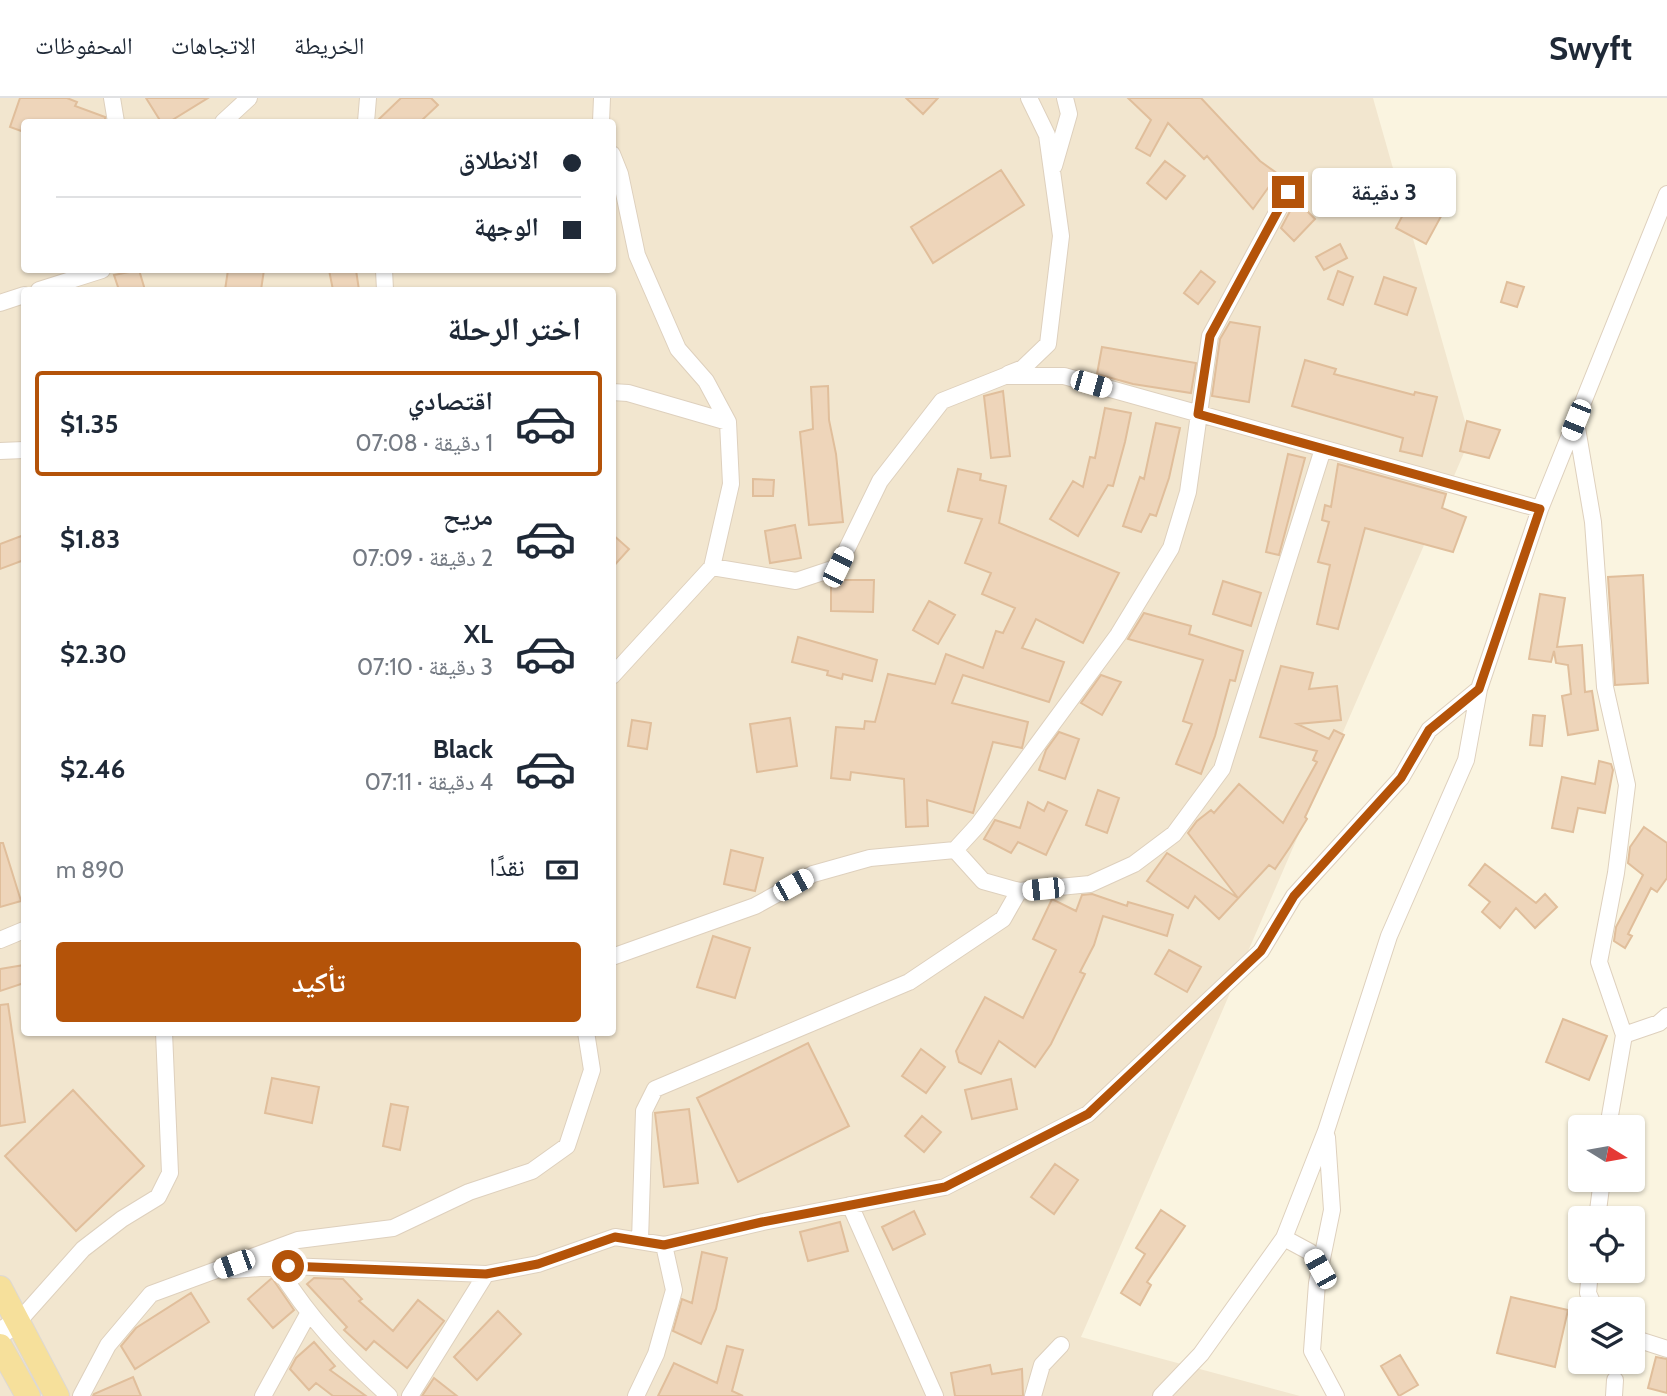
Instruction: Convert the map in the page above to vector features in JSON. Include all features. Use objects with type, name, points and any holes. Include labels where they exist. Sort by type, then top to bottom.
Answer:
[{"type":"main road","points":[[0,1288],[9,1328],[57,1396]]},
{"type":"main road","points":[[0,1346],[28,1396]]},
{"type":"street","points":[[111,98],[115,119]]},
{"type":"street","points":[[226,119],[249,98]]},
{"type":"street","points":[[366,119],[368,98]]},
{"type":"street","points":[[601,119],[602,98]]},
{"type":"street","points":[[712,567],[796,581],[838,567],[880,481],[942,401],[1023,368],[1048,344],[1061,236],[1047,135],[1029,98]]},
{"type":"street","points":[[1052,171],[1069,114],[1065,98]]},
{"type":"street","points":[[616,175],[637,255],[678,349],[706,381],[728,422],[731,484],[712,567],[616,672]]},
{"type":"street","points":[[616,956],[755,906],[813,874],[870,858],[955,850],[978,825],[1118,635],[1171,548],[1188,492],[1210,336],[1288,192]]},
{"type":"street","points":[[1161,1396],[1201,1353],[1284,1238],[1326,1131],[1388,936],[1466,760],[1479,689],[1540,509],[1667,194]]},
{"type":"street","points":[[48,287],[93,273]]},
{"type":"street","points":[[0,303],[21,296]]},
{"type":"street","points":[[942,401],[1005,376],[1064,376],[1540,509]]},
{"type":"street","points":[[620,392],[728,422]]},
{"type":"street","points":[[1576,420],[1593,522],[1605,687],[1627,785],[1616,873],[1599,962],[1624,1035],[1610,1115]]},
{"type":"street","points":[[955,850],[983,881],[1019,891],[1090,884],[1134,864],[1174,834],[1222,769],[1323,449]]},
{"type":"street","points":[[0,451],[21,450]]},
{"type":"street","points":[[213,1272],[277,1266],[486,1274],[538,1264],[615,1237],[664,1245],[945,1187],[1088,1114],[1261,951],[1294,896],[1401,778],[1429,730],[1479,689]]},
{"type":"street","points":[[639,1241],[644,1111],[654,1089],[909,982],[1003,919],[1019,891]]},
{"type":"street","points":[[0,940],[21,931]]},
{"type":"street","points":[[1624,1035],[1659,1023],[1667,1016]]},
{"type":"street","points":[[9,1328],[83,1250],[122,1219],[158,1197],[170,1173],[164,1036]]},
{"type":"street","points":[[81,1396],[108,1345],[151,1294],[298,1240],[393,1228],[469,1192],[532,1171],[567,1146],[592,1070],[587,1036]]},
{"type":"street","points":[[1326,1131],[1332,1210],[1320,1269],[1312,1352],[1336,1396]]},
{"type":"street","points":[[849,1205],[935,1396]]},
{"type":"street","points":[[1284,1238],[1310,1252],[1320,1269]]},
{"type":"street","points":[[636,1396],[656,1354],[674,1290],[664,1245]]},
{"type":"street","points":[[277,1266],[308,1314],[347,1358],[389,1396]]},
{"type":"street","points":[[410,1396],[486,1274]]},
{"type":"street","points":[[263,1396],[308,1314]]},
{"type":"street","points":[[1645,1343],[1667,1349]]},
{"type":"street","points":[[1033,1396],[1042,1365],[1061,1346]]},
{"type":"shaded area","points":[[0,98],[1373,98],[1470,439],[1081,1337],[1300,1396],[0,1396]]},
{"type":"building","points":[[20,98],[67,98],[77,102],[75,106],[105,117],[21,119],[21,131],[10,127]]},
{"type":"building","points":[[146,98],[208,98],[174,119],[159,119]]},
{"type":"building","points":[[401,98],[431,98],[438,105],[423,119],[379,119]]},
{"type":"building","points":[[906,98],[938,98],[923,114]]},
{"type":"building","points":[[1128,98],[1201,98],[1260,161],[1278,174],[1253,209],[1207,156],[1204,159],[1168,123],[1150,156],[1136,148],[1151,120]]},
{"type":"building","points":[[1165,161],[1185,176],[1166,199],[1147,183]]},
{"type":"building","points":[[1001,170],[1024,205],[933,263],[911,227]]},
{"type":"building","points":[[1420,182],[1451,198],[1426,244],[1396,228]]},
{"type":"building","points":[[1296,200],[1315,219],[1294,241],[1281,228]]},
{"type":"building","points":[[1340,244],[1347,258],[1324,270],[1316,257]]},
{"type":"building","points":[[1201,271],[1215,282],[1198,304],[1184,293]]},
{"type":"building","points":[[1338,271],[1353,277],[1343,305],[1328,299]]},
{"type":"building","points":[[140,273],[144,287],[118,287],[114,275]]},
{"type":"building","points":[[228,273],[264,273],[261,287],[225,287]]},
{"type":"building","points":[[330,273],[356,273],[359,287],[332,287]]},
{"type":"building","points":[[1384,277],[1416,288],[1407,315],[1375,304]]},
{"type":"building","points":[[1507,282],[1524,287],[1517,307],[1501,302]]},
{"type":"building","points":[[1230,322],[1260,327],[1249,402],[1212,396],[1220,339]]},
{"type":"building","points":[[1102,347],[1196,363],[1191,393],[1133,384],[1097,374]]},
{"type":"building","points":[[1305,360],[1336,369],[1334,374],[1414,395],[1415,392],[1437,397],[1422,456],[1400,451],[1403,438],[1292,406]]},
{"type":"building","points":[[828,386],[829,420],[836,454],[843,522],[809,525],[800,432],[813,429],[811,387]]},
{"type":"building","points":[[1003,391],[1010,456],[991,458],[984,396]]},
{"type":"building","points":[[1105,408],[1131,413],[1125,442],[1113,486],[1108,485],[1078,536],[1050,519],[1073,481],[1083,487],[1090,457],[1095,458]]},
{"type":"building","points":[[1467,421],[1500,430],[1489,458],[1460,451]]},
{"type":"building","points":[[1156,423],[1180,428],[1169,478],[1156,516],[1150,514],[1141,532],[1123,526],[1140,477],[1144,479]]},
{"type":"building","points":[[1288,454],[1305,458],[1279,555],[1266,552]]},
{"type":"building","points":[[1338,464],[1446,494],[1442,508],[1466,517],[1453,552],[1365,528],[1338,629],[1317,624],[1330,565],[1318,562],[1329,522],[1322,520],[1325,505],[1331,507]]},
{"type":"building","points":[[958,469],[981,474],[980,480],[1006,486],[999,523],[1119,573],[1083,643],[1036,619],[1022,648],[1064,662],[1049,702],[963,675],[952,703],[1028,722],[1022,748],[993,742],[973,813],[927,800],[928,826],[906,827],[904,779],[851,772],[850,780],[831,778],[836,727],[864,729],[865,721],[875,722],[888,674],[935,684],[946,654],[983,668],[996,631],[1003,633],[1015,608],[982,594],[991,573],[965,563],[982,519],[948,511]]},
{"type":"building","points":[[753,479],[774,480],[773,496],[753,496]]},
{"type":"building","points":[[795,525],[801,558],[770,563],[765,531]]},
{"type":"building","points":[[21,536],[21,561],[0,569],[0,544]]},
{"type":"building","points":[[616,538],[629,549],[616,564]]},
{"type":"building","points":[[1643,575],[1648,683],[1615,685],[1608,577]]},
{"type":"building","points":[[831,580],[874,580],[873,612],[831,611]]},
{"type":"building","points":[[1223,581],[1261,593],[1251,626],[1213,614]]},
{"type":"building","points":[[1540,594],[1565,598],[1557,647],[1582,645],[1585,692],[1592,691],[1598,730],[1568,735],[1562,696],[1571,694],[1568,665],[1556,663],[1554,651],[1551,662],[1529,659]]},
{"type":"building","points":[[929,601],[955,615],[938,644],[913,630]]},
{"type":"building","points":[[1144,613],[1191,626],[1189,634],[1243,651],[1235,681],[1230,680],[1215,736],[1201,774],[1176,764],[1192,724],[1183,721],[1203,660],[1128,639]]},
{"type":"building","points":[[798,637],[877,660],[872,681],[843,674],[842,679],[827,675],[828,671],[792,662]]},
{"type":"building","points":[[1281,666],[1313,673],[1309,689],[1337,686],[1341,720],[1297,724],[1329,739],[1334,730],[1344,735],[1305,817],[1307,819],[1290,847],[1275,869],[1269,865],[1219,919],[1195,896],[1188,908],[1147,881],[1167,853],[1238,898],[1188,833],[1197,821],[1211,810],[1214,813],[1239,784],[1283,823],[1317,762],[1313,760],[1317,751],[1260,737]]},
{"type":"building","points":[[1101,675],[1121,682],[1102,715],[1081,703]]},
{"type":"building","points":[[1533,715],[1545,716],[1542,746],[1530,745]]},
{"type":"building","points":[[790,718],[797,766],[757,772],[750,724]]},
{"type":"building","points":[[632,720],[651,723],[647,749],[628,746]]},
{"type":"building","points":[[1059,732],[1079,739],[1065,779],[1039,770],[1046,750]]},
{"type":"building","points":[[1599,761],[1611,764],[1613,770],[1605,813],[1578,808],[1573,832],[1552,828],[1562,777],[1595,784]]},
{"type":"building","points":[[1098,790],[1119,798],[1107,833],[1086,825]]},
{"type":"building","points":[[1028,802],[1044,811],[1048,802],[1067,811],[1046,855],[1018,842],[1011,853],[984,839],[995,820],[1020,828]]},
{"type":"building","points":[[1644,827],[1667,843],[1667,878],[1657,892],[1651,888],[1628,934],[1632,936],[1625,948],[1614,941],[1616,927],[1643,875],[1628,863],[1630,847]]},
{"type":"building","points":[[0,843],[3,843],[21,901],[0,907]]},
{"type":"building","points":[[731,850],[763,858],[755,891],[724,884]]},
{"type":"building","points":[[1485,864],[1536,903],[1545,894],[1557,907],[1535,928],[1516,908],[1500,928],[1482,912],[1490,902],[1469,885]]},
{"type":"building","points":[[1092,894],[1127,906],[1128,902],[1173,915],[1167,936],[1103,916],[1094,945],[1080,972],[1085,974],[1051,1044],[1035,1067],[999,1041],[981,1074],[959,1062],[956,1051],[985,997],[1023,1018],[1056,950],[1033,939],[1052,899],[1076,911],[1082,895]]},
{"type":"building","points":[[713,936],[750,948],[735,998],[697,987]]},
{"type":"building","points":[[1169,950],[1201,967],[1187,992],[1155,974]]},
{"type":"building","points":[[21,966],[21,984],[0,991],[0,969]]},
{"type":"building","points":[[8,1004],[25,1122],[0,1126],[0,1005]]},
{"type":"building","points":[[1563,1019],[1607,1036],[1589,1080],[1546,1062]]},
{"type":"building","points":[[808,1043],[849,1126],[738,1182],[697,1098]]},
{"type":"building","points":[[921,1049],[945,1067],[926,1093],[902,1076]]},
{"type":"building","points":[[272,1078],[319,1087],[312,1123],[265,1113]]},
{"type":"building","points":[[1011,1079],[1017,1109],[972,1119],[965,1090]]},
{"type":"building","points":[[73,1090],[144,1166],[76,1231],[5,1156]]},
{"type":"building","points":[[391,1104],[408,1107],[400,1150],[383,1146]]},
{"type":"building","points":[[689,1109],[698,1183],[664,1187],[655,1113]]},
{"type":"building","points":[[922,1116],[941,1132],[924,1152],[905,1136]]},
{"type":"building","points":[[1055,1164],[1078,1180],[1054,1214],[1031,1197]]},
{"type":"building","points":[[1161,1210],[1185,1226],[1147,1282],[1151,1285],[1140,1305],[1121,1293],[1145,1254],[1136,1248]]},
{"type":"building","points":[[914,1211],[925,1234],[893,1250],[882,1227]]},
{"type":"building","points":[[840,1222],[848,1251],[808,1261],[800,1232]]},
{"type":"building","points":[[702,1252],[727,1258],[716,1309],[701,1344],[673,1331],[682,1299],[692,1303]]},
{"type":"building","points":[[272,1278],[294,1310],[273,1328],[248,1299]]},
{"type":"building","points":[[314,1278],[343,1279],[362,1299],[359,1301],[393,1331],[418,1300],[444,1321],[407,1368],[374,1341],[366,1350],[344,1330],[347,1327],[307,1284]]},
{"type":"building","points":[[191,1293],[209,1322],[135,1369],[121,1346],[136,1328]]},
{"type":"building","points":[[1511,1297],[1568,1310],[1555,1367],[1497,1353]]},
{"type":"building","points":[[498,1311],[521,1334],[477,1380],[454,1357]]},
{"type":"building","points":[[314,1342],[335,1366],[330,1370],[366,1396],[333,1396],[316,1383],[309,1390],[290,1369],[296,1358]]},
{"type":"building","points":[[727,1346],[743,1350],[732,1391],[743,1396],[658,1396],[674,1363],[717,1383]]},
{"type":"building","points":[[1400,1355],[1418,1385],[1399,1396],[1381,1366]]},
{"type":"building","points":[[1656,1357],[1667,1359],[1667,1393],[1648,1388]]},
{"type":"building","points":[[990,1365],[992,1374],[1022,1369],[1023,1396],[955,1396],[951,1373]]},
{"type":"building","points":[[133,1377],[141,1396],[93,1396],[94,1394]]},
{"type":"building","points":[[434,1378],[457,1396],[422,1396]]},
{"type":"route","points":[[288,1266],[486,1274],[538,1264],[615,1237],[664,1245],[762,1222],[945,1187],[1088,1114],[1261,951],[1294,896],[1401,778],[1429,730],[1479,689],[1540,509],[1198,414],[1210,336],[1288,192]]}]
